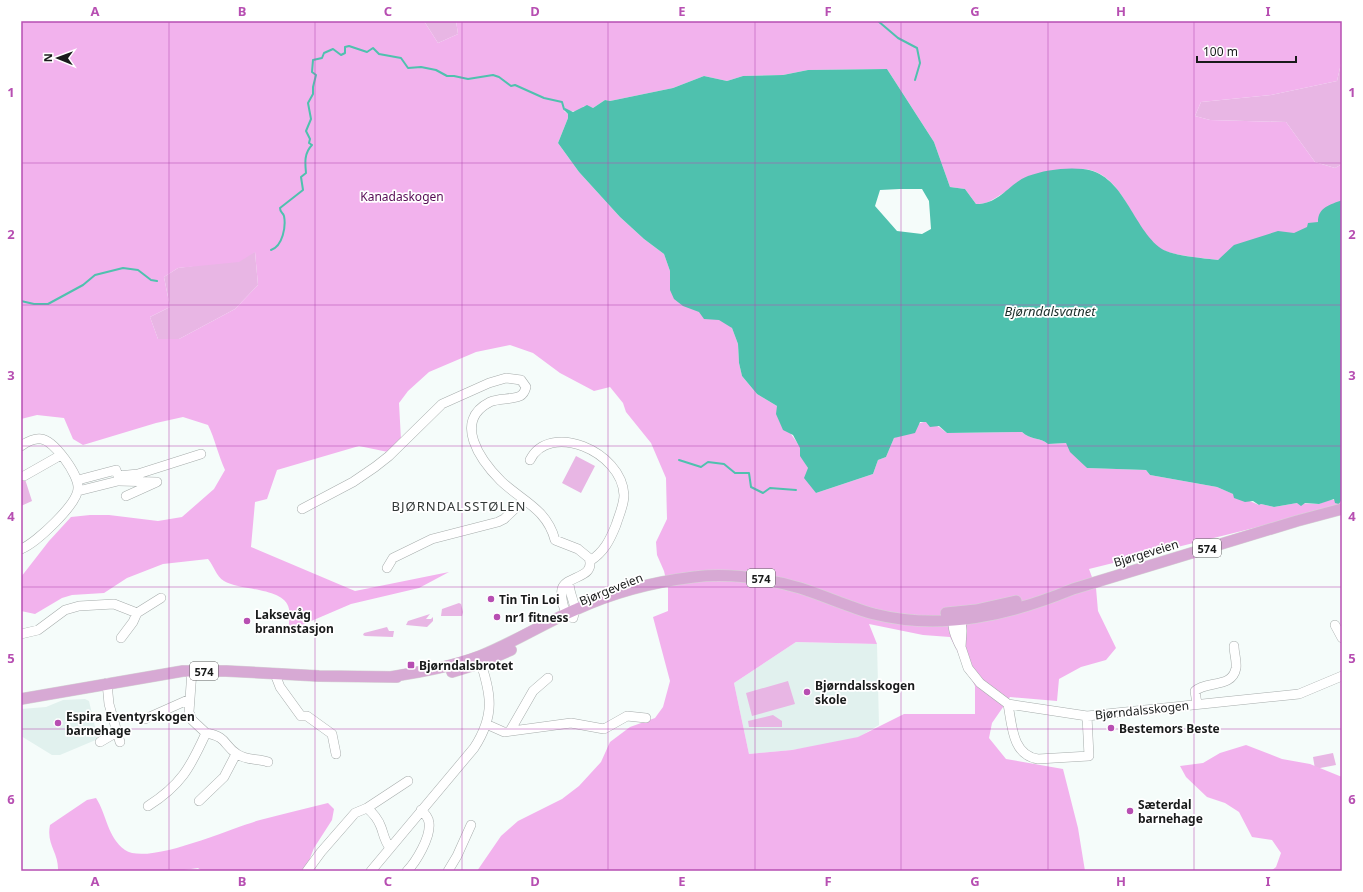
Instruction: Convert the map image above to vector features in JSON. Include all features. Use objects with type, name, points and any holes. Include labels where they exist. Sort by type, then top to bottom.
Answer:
[{"type":"main road","name":"Bjørgeveien","points":[[21,699],[172,672],[192,671],[390,678],[430,676],[480,660],[572,614],[662,582],[693,577],[719,575],[763,578],[799,588],[876,614],[905,619],[957,618],[1073,589],[1297,521],[1342,509]]},
{"type":"street","points":[[302,509],[353,482],[375,467],[389,456],[442,404],[489,383],[510,378],[521,380],[526,386],[523,394],[519,397],[492,402],[485,406],[479,411],[475,418],[472,434],[474,443],[483,461],[505,484],[544,515],[555,540],[583,552],[590,561],[590,566],[586,572],[569,582],[572,614]]},
{"type":"street","points":[[21,446],[36,438],[50,443],[61,455],[78,486]]},
{"type":"street","points":[[530,460],[536,450],[542,446],[570,443],[584,447],[603,456],[618,474],[624,496],[618,518],[605,548],[599,555],[590,561]]},
{"type":"street","points":[[118,478],[138,474],[202,454]]},
{"type":"street","points":[[24,476],[61,455]]},
{"type":"street","points":[[21,549],[28,546],[48,530],[70,504],[78,486],[116,470],[118,478]]},
{"type":"street","points":[[118,478],[157,482],[126,496]]},
{"type":"street","points":[[387,568],[393,558],[432,539],[498,522],[504,519],[524,500]]},
{"type":"street","points":[[121,638],[133,622],[137,613],[161,598]]},
{"type":"street","points":[[21,634],[38,630],[65,610],[79,606],[114,604],[122,605],[137,613]]},
{"type":"street","name":"Bjørndalsskogen","points":[[957,618],[954,631],[961,647],[964,661],[972,674],[987,690],[1008,704],[1087,716],[1299,694],[1342,676]]},
{"type":"street","points":[[1335,625],[1342,638]]},
{"type":"street","name":"Bjørndalsskogen","points":[[1197,704],[1195,690],[1199,687],[1223,683],[1230,680],[1234,674],[1237,666],[1234,646]]},
{"type":"street","points":[[371,871],[474,748],[481,737],[486,724],[490,697],[480,660]]},
{"type":"street","points":[[192,671],[190,699],[190,712],[192,720],[206,733],[215,735],[225,740],[236,754],[256,761],[268,762]]},
{"type":"street","points":[[275,674],[280,687],[301,716],[307,716],[332,734],[336,754]]},
{"type":"street","points":[[510,731],[533,691],[548,678]]},
{"type":"street","points":[[107,683],[109,704],[120,742]]},
{"type":"street","points":[[145,719],[190,699]]},
{"type":"street","name":"Bjørndalsskogen","points":[[1008,704],[1015,741],[1022,754],[1029,758],[1038,759],[1089,756],[1087,716]]},
{"type":"street","points":[[486,724],[500,732],[571,723],[604,729],[627,716],[646,718]]},
{"type":"street","points":[[100,742],[117,732]]},
{"type":"street","points":[[148,806],[178,784],[194,760],[206,733]]},
{"type":"street","points":[[199,801],[224,777],[236,754]]},
{"type":"street","points":[[308,871],[321,852],[355,813],[367,808],[408,782]]},
{"type":"street","points":[[367,808],[376,817],[381,827],[383,839],[390,848]]},
{"type":"street","points":[[407,871],[423,847],[429,830],[430,822],[421,810]]},
{"type":"street","points":[[448,871],[457,856],[471,825]]},
{"type":"shaded area","points":[[424,21],[456,21],[458,34],[438,43]]},
{"type":"shaded area","points":[[1342,59],[1342,164],[1335,168],[1315,162],[1286,122],[1210,120],[1195,116],[1201,102],[1271,95],[1337,81]]},
{"type":"shaded area","points":[[255,252],[258,285],[235,309],[179,339],[158,339],[150,317],[170,307],[164,277],[178,268]]},
{"type":"shaded area","points":[[576,456],[595,466],[581,493],[562,483]]},
{"type":"shaded area","points":[[24,476],[32,501],[21,506],[21,478]]},
{"type":"shaded area","points":[[459,603],[461,604],[463,612],[462,616],[441,616],[442,609]]},
{"type":"shaded area","points":[[430,614],[426,619],[431,619],[433,617],[433,621],[427,627],[406,625],[408,621]]},
{"type":"shaded area","points":[[387,627],[389,631],[394,631],[393,637],[363,635],[364,633]]},
{"type":"shaded area","name":"Bjørndalsskogen skole","points":[[796,642],[877,644],[879,725],[859,737],[831,744],[792,750],[749,754],[734,683]]},
{"type":"shaded area","points":[[788,681],[795,704],[752,716],[746,693]]},
{"type":"shaded area","name":"Espira Eventyrskogen barnehage","points":[[85,699],[89,701],[98,739],[60,755],[52,755],[21,736],[21,709],[46,707],[63,700]]},
{"type":"shaded area","points":[[773,715],[782,721],[782,727],[749,727],[748,721]]},
{"type":"shaded area","points":[[1333,753],[1336,765],[1315,769],[1313,757]]},
{"type":"green space","name":"Kanadaskogen","points":[[21,21],[424,21],[438,43],[458,34],[456,21],[1342,21],[1342,59],[1337,81],[1271,95],[1201,102],[1195,116],[1210,120],[1286,122],[1315,162],[1335,168],[1342,164],[1342,201],[1318,222],[1292,236],[1222,257],[1218,260],[1179,255],[1159,248],[1149,239],[1118,190],[1109,180],[1098,173],[1084,169],[1020,187],[1006,192],[989,202],[976,204],[965,189],[950,187],[934,142],[887,69],[808,70],[783,75],[743,76],[727,81],[704,76],[673,88],[610,101],[605,100],[593,108],[584,106],[577,111],[564,111],[568,114],[568,118],[558,143],[579,172],[620,217],[644,239],[664,254],[670,271],[670,278],[714,309],[732,328],[738,344],[739,363],[742,376],[757,394],[777,406],[791,434],[801,448],[801,456],[808,468],[816,493],[873,474],[878,460],[886,457],[894,438],[925,422],[938,426],[947,433],[1022,432],[1025,435],[1042,440],[1048,444],[1066,443],[1087,468],[1146,470],[1150,475],[1217,487],[1259,505],[1261,504],[1274,507],[1297,503],[1319,504],[1328,500],[1342,499],[1342,506],[1089,569],[1096,588],[1098,611],[1116,648],[1106,660],[1081,667],[1059,679],[1057,701],[1010,697],[992,723],[989,738],[1006,759],[1063,769],[1078,828],[1085,871],[477,871],[501,836],[518,821],[562,799],[579,786],[601,762],[610,742],[630,727],[655,718],[663,707],[670,681],[653,617],[668,611],[668,588],[664,571],[657,555],[656,542],[667,519],[666,478],[651,443],[626,412],[623,403],[610,387],[594,391],[560,373],[533,353],[510,345],[476,352],[429,372],[408,391],[399,403],[401,440],[388,452],[359,446],[277,470],[267,499],[255,502],[251,547],[355,591],[449,572],[419,588],[351,604],[288,631],[289,609],[286,602],[271,593],[224,581],[208,559],[163,564],[127,578],[104,593],[72,595],[62,598],[35,614],[21,611],[21,577],[49,541],[71,517],[109,515],[158,521],[182,517],[214,489],[225,470],[208,425],[183,417],[156,423],[83,445],[73,439],[64,418],[37,415],[21,419]],"holes":[[[255,252],[258,285],[235,309],[179,339],[158,339],[150,317],[170,307],[164,277],[178,268],[239,262]],[[869,624],[923,635],[950,637],[975,686],[975,714],[904,714],[858,737],[792,750],[749,754],[734,683],[796,642],[877,644]]]},
{"type":"green space","points":[[1246,745],[1282,759],[1310,764],[1342,777],[1342,871],[1271,871],[1276,867],[1281,853],[1272,840],[1252,837],[1239,812],[1225,803],[1207,797],[1186,777],[1180,766],[1203,763],[1220,753]]},
{"type":"green space","points":[[96,798],[114,839],[125,850],[136,854],[152,853],[191,844],[260,820],[328,803],[334,809],[332,820],[314,848],[305,871],[202,871],[198,868],[177,871],[58,871],[57,859],[50,838],[50,825],[87,800]]},
{"type":"water","name":"Bjørndalsvatnet","points":[[887,69],[934,142],[950,187],[965,189],[976,204],[991,201],[1021,180],[1034,174],[1062,169],[1083,169],[1097,173],[1108,180],[1126,201],[1149,237],[1159,247],[1170,253],[1178,255],[1218,260],[1234,245],[1278,231],[1294,233],[1307,227],[1308,223],[1318,222],[1322,210],[1329,205],[1342,200],[1342,499],[1339,504],[1335,503],[1334,499],[1319,504],[1305,503],[1301,506],[1297,503],[1274,507],[1261,504],[1259,505],[1253,501],[1245,502],[1234,498],[1233,494],[1217,487],[1150,475],[1146,470],[1087,468],[1070,452],[1066,443],[1048,444],[1042,440],[1025,435],[1022,432],[947,433],[939,426],[930,427],[926,422],[920,422],[915,433],[894,438],[886,457],[878,460],[873,474],[816,493],[804,478],[808,468],[800,456],[800,448],[793,435],[783,430],[776,414],[777,406],[757,394],[742,376],[739,363],[738,344],[732,328],[719,320],[704,319],[699,312],[683,306],[674,299],[670,290],[670,271],[664,254],[644,239],[620,217],[579,172],[558,143],[568,118],[568,114],[564,110],[565,108],[573,112],[587,105],[593,108],[605,100],[610,101],[673,88],[704,76],[727,81],[743,76],[783,75],[808,70]],"holes":[[[922,189],[929,201],[931,229],[922,234],[897,231],[875,206],[880,190]]]},
{"type":"waterway","points":[[878,21],[898,38],[917,48],[920,63],[915,80]]},
{"type":"waterway","points":[[271,250],[275,248],[283,235],[284,216],[280,211],[280,208],[303,190],[301,177],[306,173],[306,155],[312,145],[309,143],[310,139],[306,131],[311,119],[308,103],[313,94],[316,75],[312,72],[313,60],[322,58],[324,53],[333,49],[341,55],[345,53],[345,47],[349,46],[367,52],[373,48],[379,54],[401,58],[408,68],[421,67],[436,70],[447,76],[468,79],[493,75],[499,77],[511,86],[515,85],[544,98],[562,102],[564,109]]},
{"type":"waterway","points":[[21,301],[34,304],[48,304],[83,285],[95,275],[123,268],[138,270],[151,280],[157,281]]},
{"type":"waterway","points":[[679,460],[701,467],[708,462],[724,464],[735,473],[749,473],[751,487],[763,493],[770,488],[796,490]]},
{"type":"place","name":"Tin Tin Loi","points":[[491,599]]},
{"type":"place","name":"nr1 fitness","points":[[497,617]]},
{"type":"place","name":"Laksevåg brannstasjon","points":[[247,621]]},
{"type":"place","name":"Bjørndalsbrotet","points":[[411,665]]},
{"type":"place","name":"Bjørndalsskogen skole","points":[[807,692]]},
{"type":"place","name":"Espira Eventyrskogen barnehage","points":[[58,723]]},
{"type":"place","name":"Bestemors Beste","points":[[1111,728]]},
{"type":"place","name":"Sæterdal barnehage","points":[[1130,811]]},
{"type":"district","name":"BJØRNDALSSTØLEN","points":[[459,506]]}]
